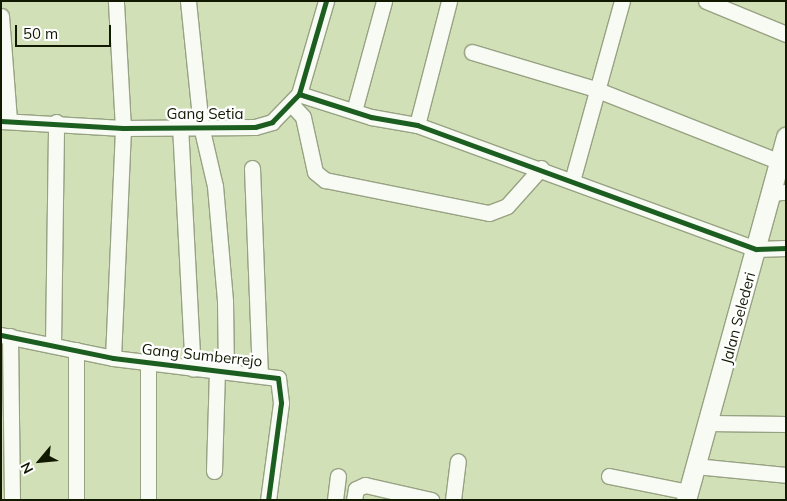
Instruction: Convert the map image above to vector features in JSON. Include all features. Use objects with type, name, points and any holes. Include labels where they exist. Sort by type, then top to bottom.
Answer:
[{"type":"street","points":[[113,358],[123,128],[116,1]]},
{"type":"street","points":[[188,1],[201,126],[215,186],[225,301],[214,471]]},
{"type":"street","points":[[318,1],[320,21]]},
{"type":"street","points":[[326,1],[296,99],[303,117],[315,172],[325,180],[489,213],[507,206],[541,168]]},
{"type":"street","points":[[354,111],[384,1]]},
{"type":"street","points":[[417,125],[449,1]]},
{"type":"street","points":[[572,181],[594,89],[622,1]]},
{"type":"street","points":[[706,1],[786,34]]},
{"type":"street","points":[[1,16],[5,121]]},
{"type":"street","points":[[472,52],[594,89],[780,162]]},
{"type":"street","points":[[296,99],[417,125],[541,168],[756,249],[786,248]]},
{"type":"street","name":"Gang Setia","points":[[5,121],[56,122],[123,128],[180,125],[255,127],[281,117],[296,99]]},
{"type":"street","points":[[53,345],[56,122]]},
{"type":"street","points":[[180,125],[193,369]]},
{"type":"street","name":"Jalan Selederi","points":[[687,496],[709,423],[756,249],[778,192],[780,162],[786,136]]},
{"type":"street","points":[[252,168],[260,374]]},
{"type":"street","points":[[5,336],[12,500]]},
{"type":"street","name":"Gang Sumberrejo","points":[[5,336],[113,358],[193,369],[272,375],[282,386],[268,500]]},
{"type":"street","points":[[76,350],[76,500]]},
{"type":"street","points":[[148,363],[148,500]]},
{"type":"street","points":[[709,423],[786,424]]},
{"type":"street","points":[[453,500],[458,462]]},
{"type":"street","points":[[696,466],[786,475]]},
{"type":"street","points":[[335,500],[338,476]]},
{"type":"street","points":[[609,476],[687,496]]},
{"type":"street","points":[[354,500],[356,489],[365,485],[431,500]]},
{"type":"cycle path","points":[[1,121],[123,128],[255,127],[272,122],[299,94],[326,1]]},
{"type":"cycle path","points":[[299,94],[371,117],[417,125],[756,249],[786,248]]},
{"type":"cycle path","points":[[1,335],[113,358],[278,378],[281,403],[268,500]]}]
